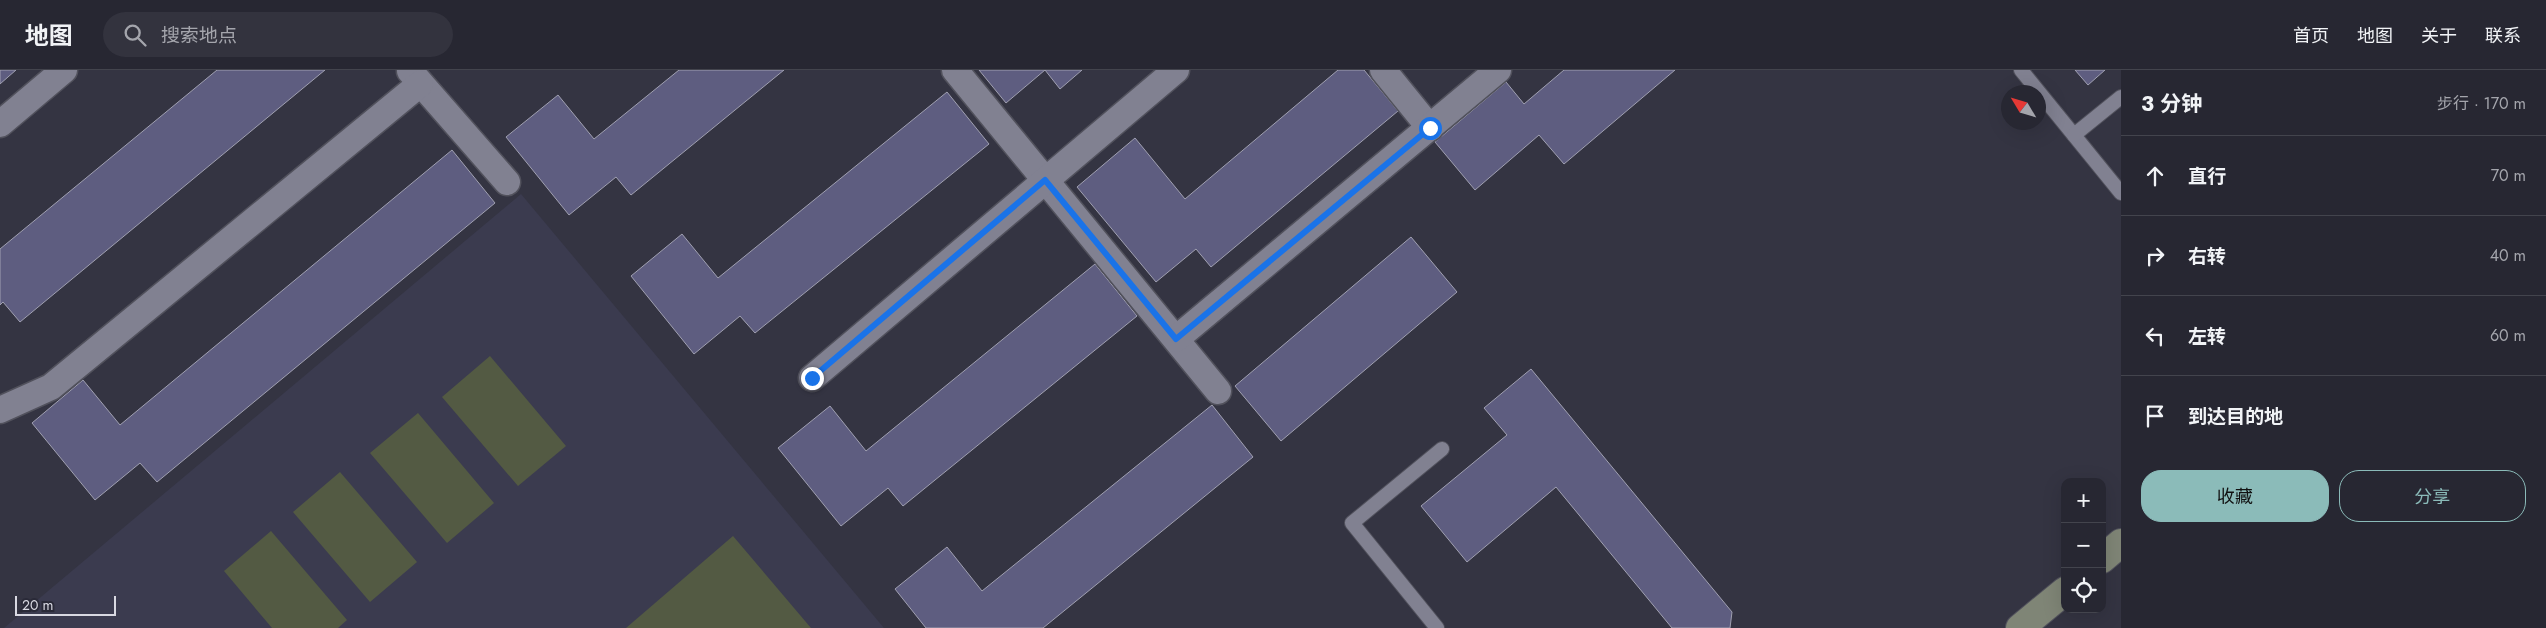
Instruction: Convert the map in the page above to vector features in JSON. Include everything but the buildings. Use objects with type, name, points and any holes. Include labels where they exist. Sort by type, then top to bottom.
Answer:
[{"type":"street","points":[[0,124],[64,70]]},
{"type":"street","points":[[955,70],[1218,390]]},
{"type":"street","points":[[812,378],[1176,70]]},
{"type":"street","points":[[1383,70],[1430,128]]},
{"type":"street","points":[[1176,339],[1498,70]]},
{"type":"street","points":[[0,410],[51,387],[415,77],[507,182]]},
{"type":"street","points":[[2106,556],[2121,543]]},
{"type":"street","points":[[2020,628],[2061,593]]},
{"type":"lane","points":[[2021,70],[2121,193]]},
{"type":"lane","points":[[2074,135],[2121,98]]},
{"type":"lane","points":[[1437,628],[1352,523],[1442,449]]},
{"type":"shaded area","points":[[521,194],[884,628],[4,628]]},
{"type":"green space","points":[[490,356],[566,446],[518,486],[442,397]]},
{"type":"green space","points":[[418,413],[494,503],[447,543],[370,453]]},
{"type":"green space","points":[[340,472],[417,562],[370,602],[293,512]]},
{"type":"green space","points":[[271,531],[347,620],[338,628],[272,628],[224,571]]},
{"type":"green space","points":[[733,536],[811,628],[626,628]]},
{"type":"route","points":[[812,378],[1045,180],[1176,339],[1430,128]]}]
